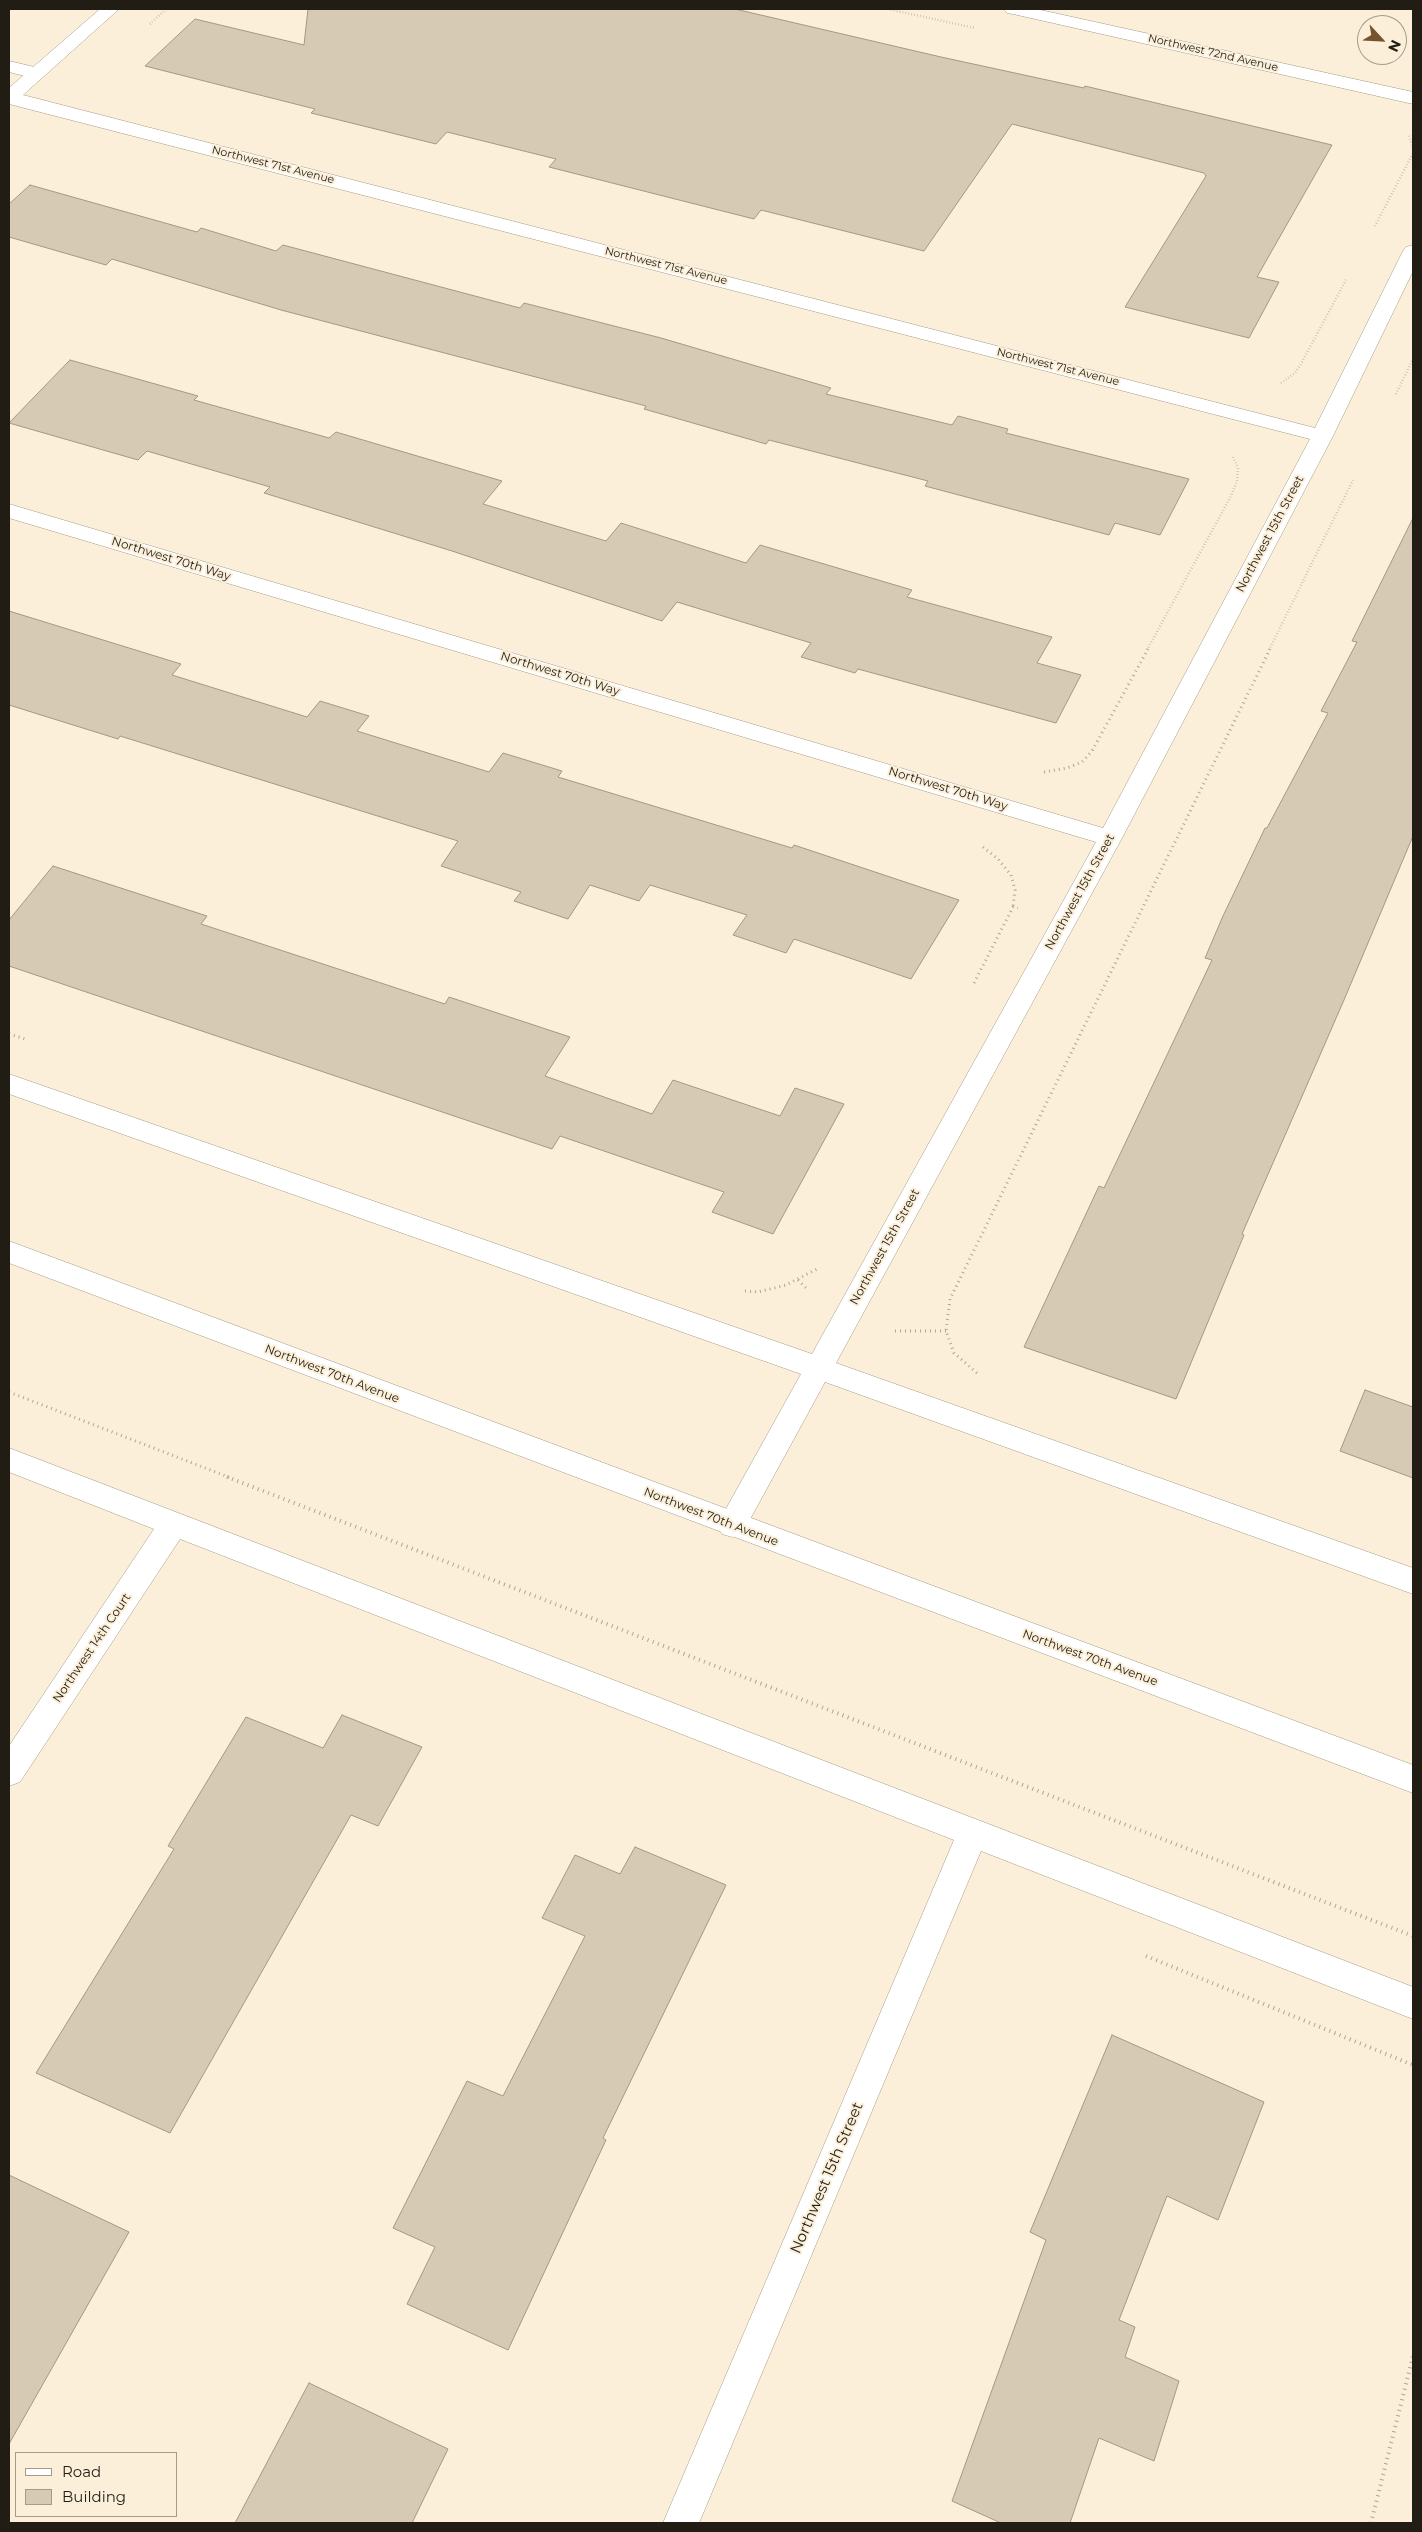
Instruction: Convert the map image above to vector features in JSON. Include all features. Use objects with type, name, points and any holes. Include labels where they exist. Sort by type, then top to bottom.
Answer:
[{"type":"street","points":[[9,97],[110,9]]},
{"type":"street","name":"Northwest 72nd Avenue","points":[[1013,9],[1413,98]]},
{"type":"street","points":[[9,67],[36,73]]},
{"type":"street","name":"Northwest 71st Avenue","points":[[9,97],[1322,436]]},
{"type":"street","name":"Northwest 15th Street","points":[[732,1525],[1110,838],[1322,436],[1413,251]]},
{"type":"street","name":"Northwest 70th Way","points":[[9,510],[1110,838]]},
{"type":"street","points":[[9,1084],[818,1368],[1413,1581]]},
{"type":"street","name":"Northwest 70th Avenue","points":[[9,1252],[732,1525],[1413,1779]]},
{"type":"street","points":[[9,1460],[1413,2003]]},
{"type":"street","name":"Northwest 14th Court","points":[[9,1772],[174,1524]]},
{"type":"street","name":"Northwest 15th Street","points":[[681,2523],[973,1833]]},
{"type":"path","points":[[1375,226],[1413,153]]},
{"type":"path","points":[[1273,384],[1281,383],[1294,373],[1347,277]]},
{"type":"path","points":[[1395,396],[1413,359]]},
{"type":"path","points":[[1039,772],[1067,768],[1082,762],[1092,751],[1231,496],[1237,481],[1238,468],[1233,456]]},
{"type":"path","points":[[985,1376],[976,1373],[954,1353],[946,1331],[950,1299],[1356,475]]},
{"type":"path","points":[[973,986],[1013,907],[1064,922]]},
{"type":"path","points":[[9,1034],[27,1040]]},
{"type":"path","points":[[738,1290],[758,1292],[786,1285],[822,1265]]},
{"type":"path","points":[[9,1392],[1413,1936]]},
{"type":"path","points":[[1140,1954],[1413,2065]]},
{"type":"path","points":[[1371,2523],[1413,2356]]},
{"type":"building","points":[[308,9],[735,9],[941,57],[1084,88],[1085,86],[1332,145],[1257,277],[1279,282],[1249,338],[1125,307],[1206,176],[1204,173],[1012,124],[924,251],[761,210],[754,219],[549,167],[556,159],[447,132],[436,144],[311,113],[315,109],[145,66],[195,19],[304,45]]},
{"type":"building","points":[[30,185],[197,232],[201,228],[276,251],[283,245],[520,308],[524,303],[661,338],[831,388],[826,394],[952,425],[958,416],[1008,429],[1006,433],[1189,479],[1160,535],[1115,523],[1109,535],[925,486],[928,481],[769,440],[766,444],[644,409],[646,406],[281,310],[112,259],[106,265],[9,237],[9,204]]},
{"type":"building","points":[[70,360],[198,396],[194,400],[329,438],[336,432],[502,481],[483,504],[606,541],[621,523],[746,563],[760,545],[912,590],[907,597],[1052,637],[1037,663],[1081,675],[1056,723],[858,669],[855,673],[801,657],[811,643],[677,602],[662,621],[452,551],[264,493],[270,487],[147,451],[138,460],[9,423]]},
{"type":"building","points":[[1413,518],[1413,836],[1242,1234],[1244,1235],[1176,1399],[1024,1347],[1099,1186],[1104,1188],[1212,960],[1205,958],[1265,828],[1267,828],[1328,713],[1321,711],[1357,642],[1352,641]]},
{"type":"building","points":[[9,611],[181,664],[172,675],[307,717],[320,701],[369,716],[357,731],[489,772],[503,753],[562,771],[558,777],[792,848],[794,845],[959,900],[911,979],[794,939],[786,953],[733,935],[747,915],[650,885],[639,901],[590,885],[568,919],[514,901],[521,892],[441,866],[458,841],[120,736],[118,739],[9,705]]},
{"type":"building","points":[[53,866],[207,916],[201,924],[445,1004],[449,997],[570,1037],[545,1076],[652,1114],[673,1080],[780,1116],[795,1088],[844,1104],[773,1234],[712,1212],[724,1192],[560,1136],[552,1149],[9,966],[9,920]]},
{"type":"building","points":[[1365,1390],[1413,1407],[1413,1478],[1340,1451]]},
{"type":"building","points":[[342,1715],[422,1747],[378,1826],[351,1815],[170,2133],[36,2073],[174,1849],[168,1846],[246,1717],[323,1748]]},
{"type":"building","points":[[635,1847],[726,1885],[603,2138],[606,2140],[508,2350],[407,2304],[435,2247],[393,2228],[467,2081],[503,2096],[585,1936],[542,1918],[575,1855],[620,1874]]},
{"type":"building","points":[[1112,2035],[1264,2102],[1218,2220],[1167,2196],[1119,2320],[1135,2327],[1125,2357],[1179,2381],[1154,2461],[1099,2438],[1070,2523],[1001,2523],[952,2501],[1046,2240],[1030,2232]]},
{"type":"building","points":[[9,2175],[129,2232],[9,2444]]},
{"type":"building","points":[[309,2383],[448,2449],[412,2523],[235,2523]]}]
